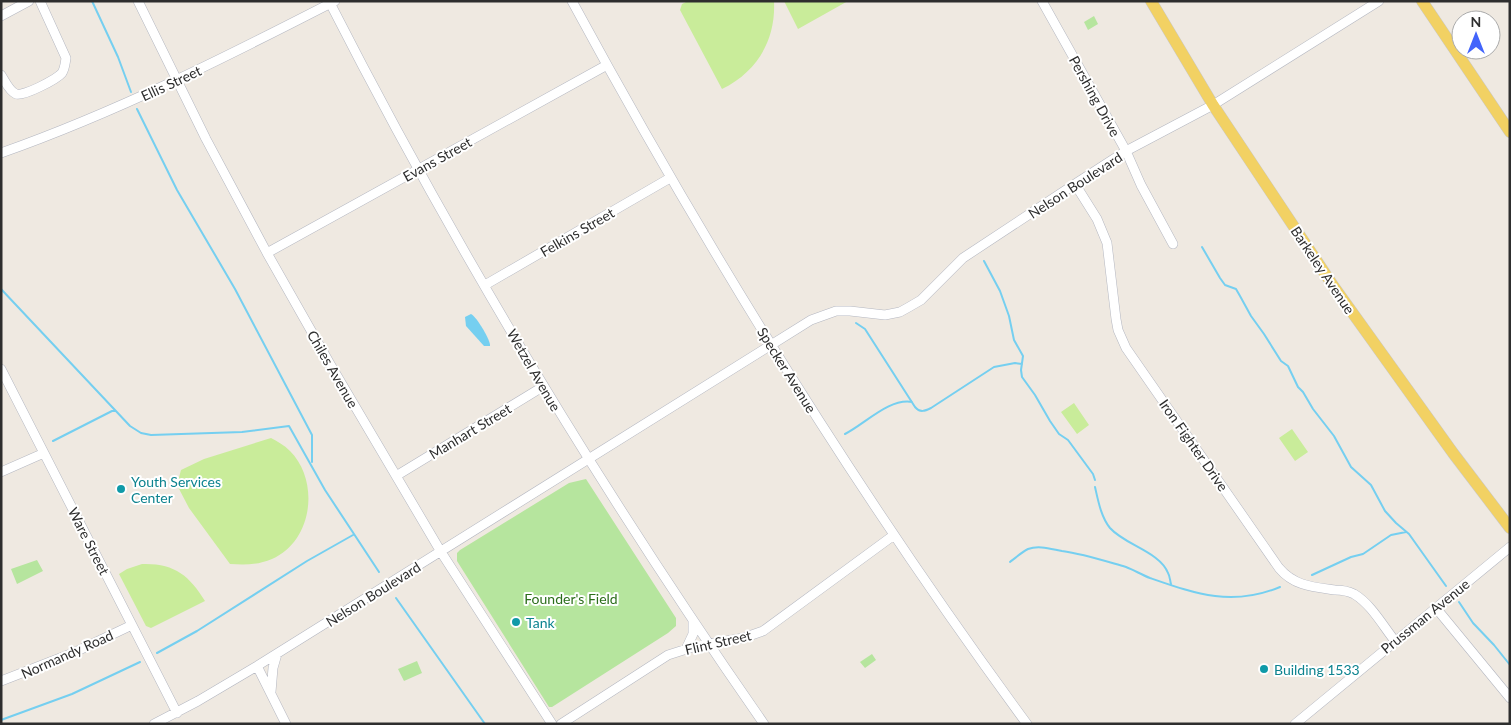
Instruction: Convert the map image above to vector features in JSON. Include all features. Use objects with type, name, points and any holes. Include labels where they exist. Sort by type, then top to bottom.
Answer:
[{"type":"main road","name":"Barkeley Avenue","points":[[1151,1],[1213,105],[1334,286],[1452,453],[1510,528]]},
{"type":"main road","points":[[1422,1],[1510,132]]},
{"type":"street","points":[[1,16],[29,1]]},
{"type":"street","points":[[1,75],[8,87],[16,94],[24,94],[60,75],[65,68],[66,58],[40,1]]},
{"type":"street","name":"Chiles Avenue","points":[[138,1],[206,139],[267,253],[441,552],[552,724]]},
{"type":"street","name":"Specker Avenue","points":[[572,1],[670,178],[771,346],[939,602],[1027,724]]},
{"type":"street","name":"Pershing Drive","points":[[1042,1],[1126,151],[1173,244]]},
{"type":"street","name":"Nelson Boulevard","points":[[154,724],[257,666],[811,320],[829,313],[850,311],[885,315],[909,308],[964,258],[1075,184],[1126,151],[1213,105],[1379,1]]},
{"type":"street","name":"Ellis Street","points":[[1,153],[55,133],[177,80],[332,2]]},
{"type":"street","name":"Wetzel Avenue","points":[[332,2],[419,169],[544,386],[589,460],[693,621],[764,724]]},
{"type":"street","name":"Evans Street","points":[[267,253],[607,66]]},
{"type":"street","name":"Felkins Street","points":[[485,285],[670,178]]},
{"type":"street","name":"Iron Fighter Drive","points":[[1075,184],[1098,219],[1107,243],[1116,320],[1126,348],[1279,568],[1288,578],[1297,583],[1310,587],[1347,591],[1354,594],[1367,605],[1395,641]]},
{"type":"street","name":"Ware Street","points":[[1,369],[176,713]]},
{"type":"street","name":"Manhart Street","points":[[396,476],[544,386]]},
{"type":"street","points":[[1,472],[44,454]]},
{"type":"street","name":"Flint Street","points":[[561,724],[668,655],[686,649],[742,638],[763,630],[894,535]]},
{"type":"street","name":"Prussman Avenue","points":[[1294,724],[1510,547]]},
{"type":"street","points":[[1436,608],[1510,698]]},
{"type":"street","points":[[686,649],[693,634],[693,621]]},
{"type":"street","name":"Normandy Road","points":[[1,681],[73,653],[132,624]]},
{"type":"street","points":[[271,692],[276,654]]},
{"type":"street","points":[[257,666],[286,724]]},
{"type":"green space","points":[[688,1],[774,1],[772,29],[762,53],[745,74],[722,89],[680,10],[682,4]]},
{"type":"green space","points":[[784,1],[848,1],[798,29]]},
{"type":"green space","points":[[1094,16],[1098,24],[1088,30],[1084,22]]},
{"type":"green space","points":[[1074,403],[1089,425],[1077,434],[1061,412]]},
{"type":"green space","points":[[1292,429],[1308,452],[1295,461],[1279,438]]},
{"type":"green space","points":[[271,438],[290,451],[300,464],[306,478],[308,510],[304,525],[296,539],[286,550],[272,559],[251,564],[230,564],[189,508],[177,485],[181,470],[204,459]]},
{"type":"green space","name":"Founder's Field","points":[[586,479],[676,618],[676,626],[552,707],[549,707],[457,561],[457,553],[569,483]]},
{"type":"green space","points":[[37,560],[43,571],[17,584],[11,569]]},
{"type":"green space","points":[[142,564],[163,566],[180,572],[193,584],[205,601],[151,628],[146,626],[119,574]]},
{"type":"green space","points":[[872,654],[876,660],[865,668],[860,662]]},
{"type":"green space","points":[[417,661],[422,673],[404,681],[398,669]]},
{"type":"water","points":[[471,314],[483,329],[490,346],[484,346],[466,326],[465,317]]},
{"type":"waterway","points":[[92,1],[118,57],[131,92]]},
{"type":"waterway","points":[[137,109],[177,190],[235,289],[312,435],[312,462]]},
{"type":"waterway","points":[[1202,247],[1225,285],[1236,289],[1251,316],[1281,361],[1288,366],[1298,387],[1334,436],[1351,467],[1371,485],[1385,511],[1409,534],[1446,586]]},
{"type":"waterway","points":[[984,261],[1000,291],[1009,316],[1014,340],[1023,356],[1022,377],[1059,434],[1068,440],[1093,474],[1095,480]]},
{"type":"waterway","points":[[1,289],[130,426],[141,433],[151,435],[242,432],[289,426],[325,490],[379,572]]},
{"type":"waterway","points":[[856,323],[865,329],[915,407],[921,411],[931,408],[994,367],[1015,363],[1022,364]]},
{"type":"waterway","points":[[845,434],[886,408],[903,402],[912,402]]},
{"type":"waterway","points":[[53,441],[112,411],[116,411]]},
{"type":"waterway","points":[[1095,487],[1102,514],[1110,528],[1116,534],[1158,560],[1169,574],[1171,584]]},
{"type":"waterway","points":[[1312,575],[1351,557],[1363,554],[1391,535],[1406,532]]},
{"type":"waterway","points":[[157,653],[197,631],[307,561],[353,535]]},
{"type":"waterway","points":[[1010,562],[1028,549],[1041,547],[1102,560],[1126,567],[1167,584],[1214,596],[1246,596],[1280,587]]},
{"type":"waterway","points":[[396,598],[485,724]]},
{"type":"waterway","points":[[1459,602],[1473,623],[1510,665]]},
{"type":"waterway","points":[[1,720],[72,694],[140,662]]},
{"type":"place","name":"Youth Services Center","points":[[121,489]]},
{"type":"place","name":"Tank","points":[[516,622]]},
{"type":"place","name":"Building 1533","points":[[1264,669]]}]
